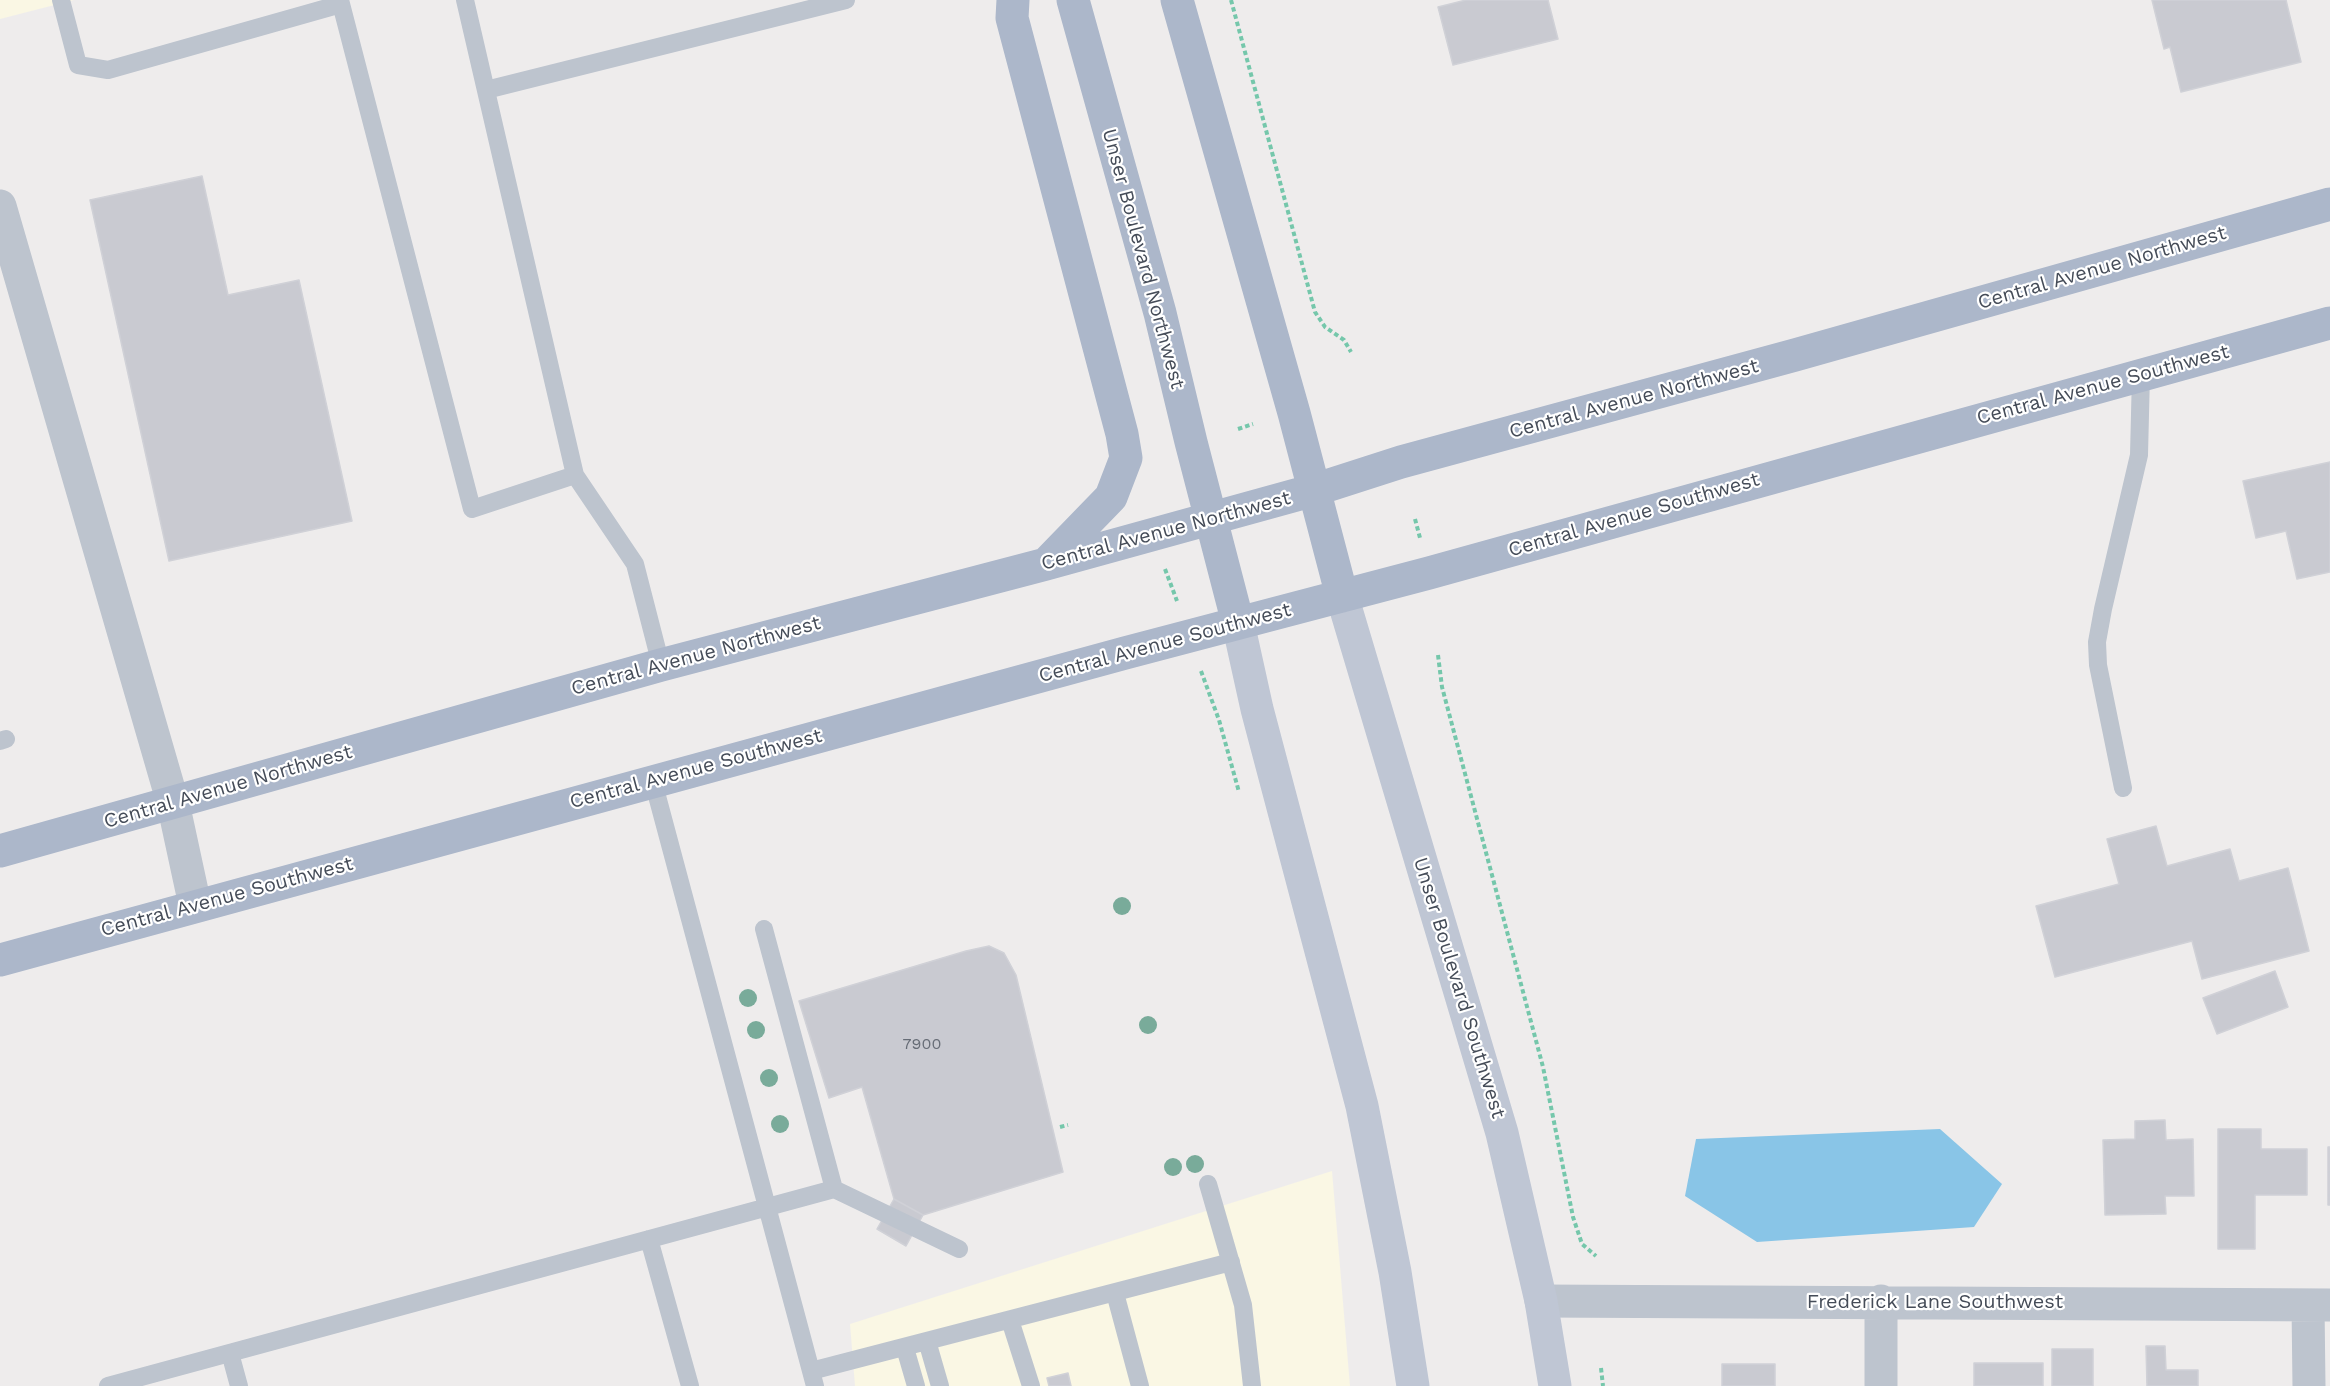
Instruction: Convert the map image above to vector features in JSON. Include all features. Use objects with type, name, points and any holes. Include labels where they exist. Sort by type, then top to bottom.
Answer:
[{"type":"main road","points":[[1013,0],[1012,18],[1122,434],[1126,458],[1110,497],[1046,564]]},
{"type":"main road","name":"Unser Boulevard Northwest","points":[[1073,0],[1160,313],[1238,623]]},
{"type":"main road","points":[[1178,0],[1342,596]]},
{"type":"main road","name":"Central Avenue Northwest","points":[[0,851],[661,665],[1046,564],[1314,490],[1401,462],[2330,204]]},
{"type":"main road","name":"Central Avenue Southwest","points":[[0,960],[195,905],[1342,596],[2330,322]]},
{"type":"main road","name":"Unser Boulevard Southwest","points":[[1342,596],[1502,1133],[1541,1301],[1555,1386]]},
{"type":"main road","points":[[1238,623],[1257,709],[1362,1106],[1395,1272],[1413,1386]]},
{"type":"street","points":[[0,206],[173,803],[195,905]]},
{"type":"street","name":"Frederick Lane Southwest","points":[[1541,1301],[2319,1305]]},
{"type":"street","points":[[1881,1301],[1881,1386]]},
{"type":"street","points":[[2309,1386],[2319,1305]]},
{"type":"lane","points":[[61,0],[78,65],[108,70],[341,2],[472,509],[575,475]]},
{"type":"lane","points":[[465,0],[575,475],[636,564],[661,665]]},
{"type":"lane","points":[[486,90],[846,0]]},
{"type":"lane","points":[[2123,788],[2098,665],[2097,642],[2139,455],[2141,374]]},
{"type":"lane","points":[[654,781],[813,1379],[927,1341],[1231,1262]]},
{"type":"lane","points":[[764,929],[834,1189]]},
{"type":"lane","points":[[1208,1184],[1243,1305],[1252,1386]]},
{"type":"lane","points":[[108,1386],[834,1189],[959,1249]]},
{"type":"lane","points":[[649,1239],[690,1386]]},
{"type":"lane","points":[[1115,1293],[1140,1386]]},
{"type":"lane","points":[[1010,1320],[1031,1386]]},
{"type":"lane","points":[[927,1341],[940,1386]]},
{"type":"lane","points":[[905,1348],[916,1386]]},
{"type":"lane","points":[[230,1353],[239,1386]]},
{"type":"path","points":[[1232,0],[1315,312],[1325,327],[1344,340],[1351,352]]},
{"type":"path","points":[[1238,429],[1252,424]]},
{"type":"path","points":[[1415,519],[1421,541]]},
{"type":"path","points":[[1153,534],[1219,720]]},
{"type":"path","points":[[1438,655],[1443,687],[1543,1067],[1573,1217],[1582,1244],[1596,1256]]},
{"type":"path","points":[[1060,1127],[1068,1125]]},
{"type":"path","points":[[1601,1368],[1603,1386]]},
{"type":"shaded area","points":[[0,0],[74,0],[0,19]]},
{"type":"shaded area","points":[[1332,1171],[1350,1386],[855,1386],[850,1324]]},
{"type":"water","points":[[1940,1129],[2002,1184],[1974,1227],[1757,1242],[1685,1196],[1696,1139]]},
{"type":"building","points":[[1466,0],[1548,0],[1558,39],[1453,65],[1438,7]]},
{"type":"building","points":[[2152,0],[2286,0],[2301,62],[2181,92],[2170,47],[2164,49]]},
{"type":"building","points":[[202,176],[228,295],[299,280],[352,521],[169,561],[90,200]]},
{"type":"building","points":[[2330,462],[2330,572],[2297,579],[2286,531],[2256,538],[2243,481]]},
{"type":"building","points":[[2156,826],[2167,866],[2230,849],[2239,881],[2288,868],[2309,951],[2202,979],[2192,941],[2055,977],[2036,906],[2119,884],[2107,839]]},
{"type":"building","points":[[989,946],[1004,953],[1016,975],[1063,1172],[923,1215],[894,1199],[862,1087],[829,1098],[799,1001]]},
{"type":"building","points":[[2275,971],[2288,1007],[2217,1034],[2203,998]]},
{"type":"building","points":[[2165,1120],[2166,1140],[2193,1139],[2194,1196],[2165,1196],[2166,1214],[2105,1215],[2103,1140],[2135,1139],[2135,1121]]},
{"type":"building","points":[[2218,1129],[2261,1129],[2261,1149],[2307,1149],[2307,1195],[2255,1195],[2255,1249],[2218,1249]]},
{"type":"building","points":[[2328,1147],[2330,1147],[2330,1205],[2328,1205]]},
{"type":"building","points":[[894,1199],[923,1215],[906,1246],[877,1229]]},
{"type":"building","points":[[2146,1346],[2165,1346],[2166,1370],[2198,1370],[2198,1386],[2147,1386]]},
{"type":"building","points":[[2052,1349],[2093,1349],[2093,1386],[2052,1386]]},
{"type":"building","points":[[1974,1363],[2043,1363],[2043,1386],[1974,1386]]},
{"type":"building","points":[[1722,1364],[1775,1364],[1775,1386],[1722,1386]]},
{"type":"building","points":[[1068,1373],[1071,1386],[1049,1386],[1047,1378]]}]
